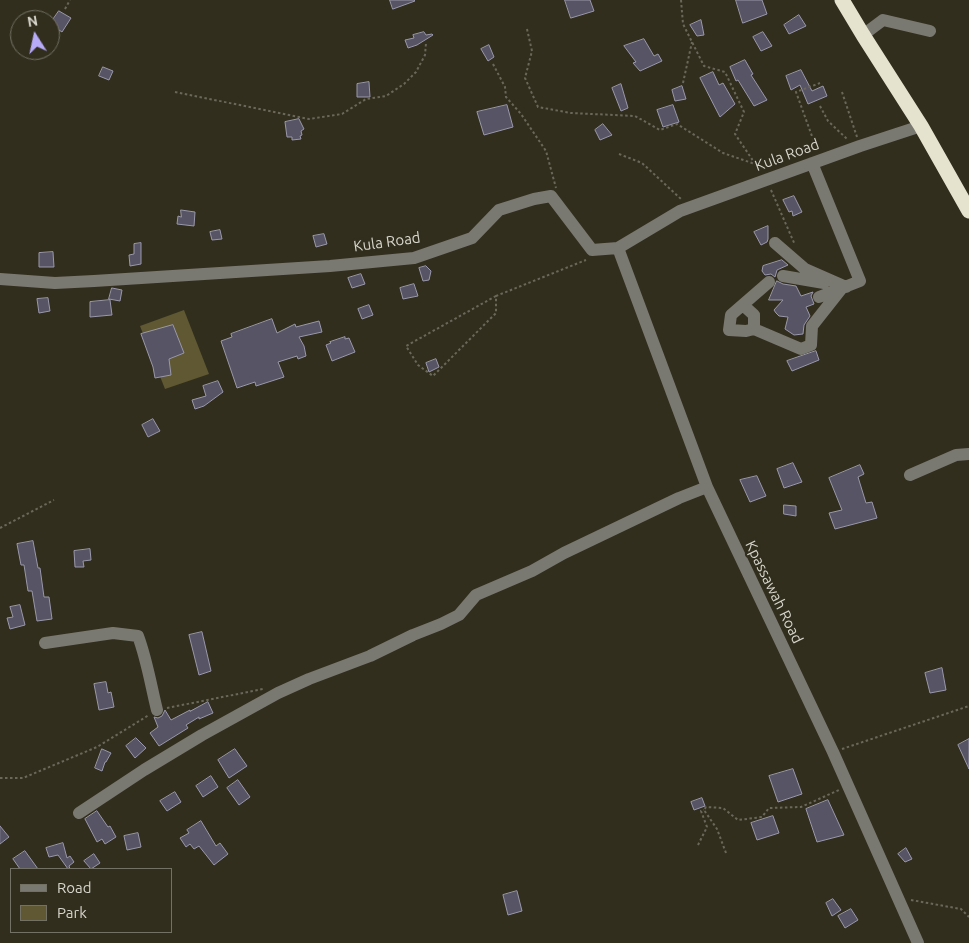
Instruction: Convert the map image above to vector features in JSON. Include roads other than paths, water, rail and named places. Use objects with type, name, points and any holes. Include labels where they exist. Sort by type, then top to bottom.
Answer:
[{"type":"highway","points":[[842,0],[921,126],[969,211]]},
{"type":"street","points":[[863,35],[883,20],[930,31]]},
{"type":"street","name":"Kula Road","points":[[0,280],[55,283],[94,281],[330,266],[414,258],[472,238],[499,210],[534,199],[551,196],[592,250],[618,248],[680,211],[921,126]]},
{"type":"street","points":[[816,162],[860,281],[819,298]]},
{"type":"street","points":[[775,243],[805,269],[844,288]]},
{"type":"street","name":"Kpassawah Road","points":[[618,248],[706,487],[833,752],[918,943]]},
{"type":"street","points":[[783,276],[844,288]]},
{"type":"street","points":[[769,282],[731,315],[729,330],[746,331],[754,329],[801,348],[811,345],[812,326],[844,288]]},
{"type":"street","points":[[743,305],[754,315],[754,329]]},
{"type":"street","points":[[910,475],[956,455],[969,454]]},
{"type":"street","points":[[79,813],[144,770],[252,707],[309,679],[370,656],[441,624],[459,615],[476,595],[532,571],[564,553],[706,487]]},
{"type":"street","points":[[45,643],[113,632],[138,636],[144,652],[157,710]]}]
